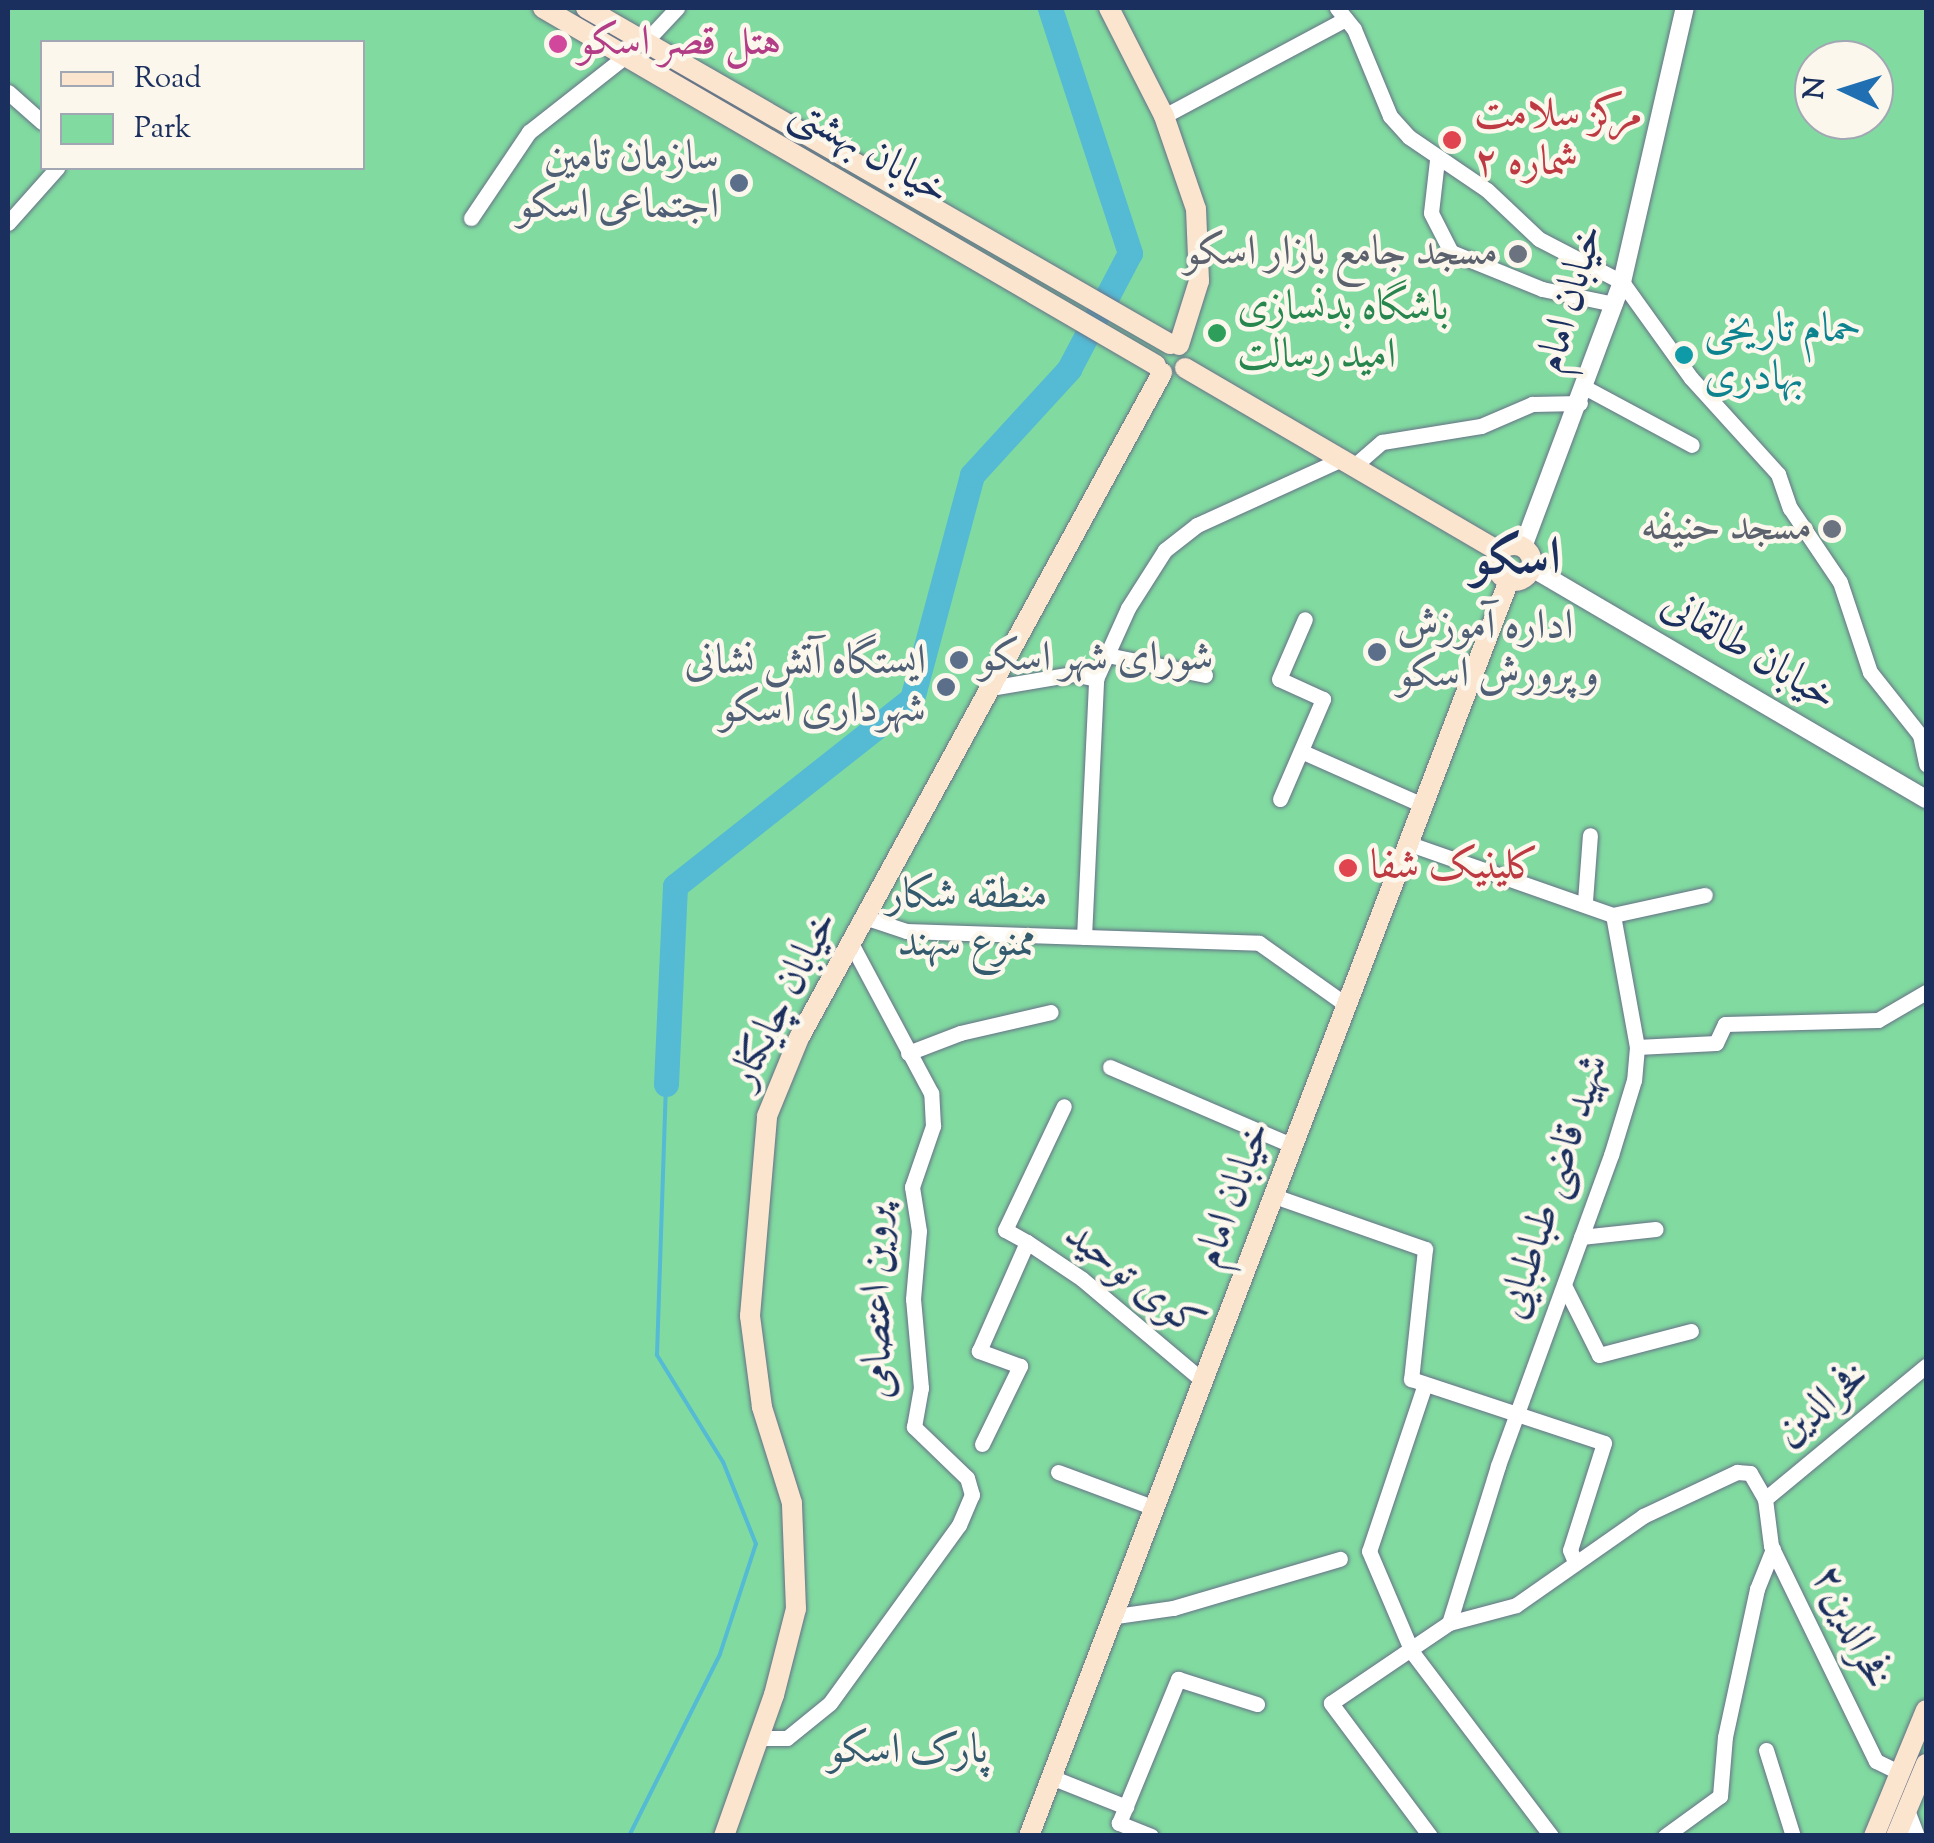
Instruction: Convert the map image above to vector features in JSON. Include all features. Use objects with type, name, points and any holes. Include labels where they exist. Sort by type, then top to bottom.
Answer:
[{"type":"main road","name":"خیابان بهشتی","points":[[543,8],[1159,369]]},
{"type":"main road","name":"خیابان بهشتی","points":[[586,8],[1081,295],[1174,344]]},
{"type":"main road","points":[[1109,8],[1164,116],[1196,209],[1201,246],[1199,281],[1174,344],[1185,368]]},
{"type":"main road","name":"خیابان چایکنار","points":[[724,1836],[759,1738],[796,1609],[798,1544],[762,1406],[750,1316],[754,1210],[767,1116],[800,1038],[996,686],[1159,369],[1158,351],[1174,344]]},
{"type":"main road","points":[[1159,369],[1185,368],[1500,552],[1523,547],[1532,568],[1521,580],[1509,580],[1497,568],[1500,552]]},
{"type":"main road","name":"خیابان امام","points":[[1030,1836],[1509,580]]},
{"type":"main road","points":[[1875,1834],[1926,1710]]},
{"type":"main road","points":[[1875,1834],[1907,1810],[1926,1764]]},
{"type":"street","points":[[647,40],[677,8]]},
{"type":"street","name":"خیابان امام","points":[[1523,547],[1583,395],[1622,282],[1686,8]]},
{"type":"street","points":[[1164,116],[1341,13],[1390,116],[1437,160],[1487,190],[1539,239],[1622,282],[1691,378],[1778,474],[1790,508],[1840,582],[1870,672],[1920,736],[1926,764]]},
{"type":"street","points":[[471,218],[529,132],[627,55]]},
{"type":"street","points":[[8,92],[40,120]]},
{"type":"street","points":[[1437,160],[1431,213],[1451,252],[1542,288],[1614,304]]},
{"type":"street","points":[[8,223],[55,170]]},
{"type":"street","points":[[1084,937],[1096,679],[1165,550],[1197,525],[1348,463],[1382,442],[1481,426],[1532,404],[1583,395],[1692,445]]},
{"type":"street","name":"خیابان طالقانی","points":[[1532,568],[1926,799]]},
{"type":"street","points":[[1280,799],[1324,699],[1279,678],[1305,618]]},
{"type":"street","points":[[1107,655],[1205,675]]},
{"type":"street","points":[[996,686],[1072,674],[1096,679]]},
{"type":"street","points":[[1303,752],[1425,806]]},
{"type":"street","points":[[1585,901],[1590,835]]},
{"type":"street","points":[[1410,844],[1585,901],[1613,915],[1704,895]]},
{"type":"street","name":"شهید قاضی طباطبایی","points":[[1449,1623],[1634,1080],[1636,1046],[1613,915]]},
{"type":"street","points":[[867,918],[906,931],[1259,943],[1346,1004]]},
{"type":"street","name":"پروین اعتصامی","points":[[759,1738],[787,1738],[830,1703],[959,1525],[972,1495],[967,1478],[914,1427],[920,1388],[913,1298],[919,1232],[912,1188],[933,1126],[930,1093],[852,945]]},
{"type":"street","points":[[1636,1046],[1716,1043],[1725,1024],[1878,1020],[1926,992]]},
{"type":"street","points":[[908,1054],[960,1033],[1051,1012]]},
{"type":"street","points":[[1110,1067],[1293,1146]]},
{"type":"street","points":[[1027,1242],[1005,1230],[1064,1106]]},
{"type":"street","points":[[1274,1196],[1425,1249],[1418,1382],[1369,1551],[1412,1652],[1550,1836]]},
{"type":"street","points":[[1581,1237],[1656,1229]]},
{"type":"street","name":"کوی توحید","points":[[982,1444],[1020,1366],[979,1350],[1027,1242],[1082,1279],[1203,1381]]},
{"type":"street","points":[[1564,1285],[1599,1354],[1690,1331]]},
{"type":"street","name":"فخرالدین","points":[[1764,1499],[1926,1366]]},
{"type":"street","points":[[1418,1382],[1604,1443],[1570,1550],[1575,1562]]},
{"type":"street","points":[[1058,1472],[1156,1508]]},
{"type":"street","points":[[1430,1836],[1332,1703],[1412,1652],[1449,1623],[1516,1605],[1644,1516],[1737,1472],[1750,1473],[1764,1499]]},
{"type":"street","name":"فخرالدین۲","points":[[1764,1499],[1773,1550],[1876,1761],[1899,1772]]},
{"type":"street","points":[[1666,1836],[1720,1796],[1725,1737],[1757,1589],[1773,1550]]},
{"type":"street","points":[[1116,1616],[1173,1608],[1340,1559]]},
{"type":"street","points":[[1151,1836],[1119,1823],[1178,1679],[1257,1704]]},
{"type":"street","points":[[1766,1750],[1793,1836]]},
{"type":"street","points":[[1051,1777],[1126,1807]]},
{"type":"street","points":[[1907,1810],[1916,1836]]},
{"type":"green space","name":"منطقه شکار ممنوع سهند","points":[[8,8],[1926,8],[1926,1835],[8,1836]]},
{"type":"waterway","points":[[666,1084],[675,886],[912,699],[972,475],[1069,369],[1130,253],[1050,8]]},
{"type":"waterway","points":[[629,1836],[720,1654],[756,1544],[723,1462],[657,1355],[666,1084]]},
{"type":"place","name":"هتل قصر اسکو","points":[[558,44]]},
{"type":"place","name":"مرکز سلامت شماره ۲","points":[[1452,140]]},
{"type":"place","name":"سازمان تامین اجتماعی اسکو","points":[[739,183]]},
{"type":"place","name":"مسجد جامع بازار اسکو","points":[[1518,254]]},
{"type":"place","name":"باشگاه بدنسازی امید رسالت","points":[[1217,333]]},
{"type":"place","name":"حمام تاریخی بهادری","points":[[1684,355]]},
{"type":"place","name":"مسجد حنیفه","points":[[1832,529]]},
{"type":"place","name":"اداره آموزش و پرورش اسکو","points":[[1377,652]]},
{"type":"place","name":"شورای شهر اسکو","points":[[959,660]]},
{"type":"place","name":"ایستگاه آتش نشانی شهرداری اسکو","points":[[946,687]]},
{"type":"place","name":"کلینیک شفا","points":[[1348,868]]},
{"type":"district","name":"اسکو","points":[[1516,561]]},
{"type":"park label","name":"پارک اسکو","points":[[908,1752]]}]
